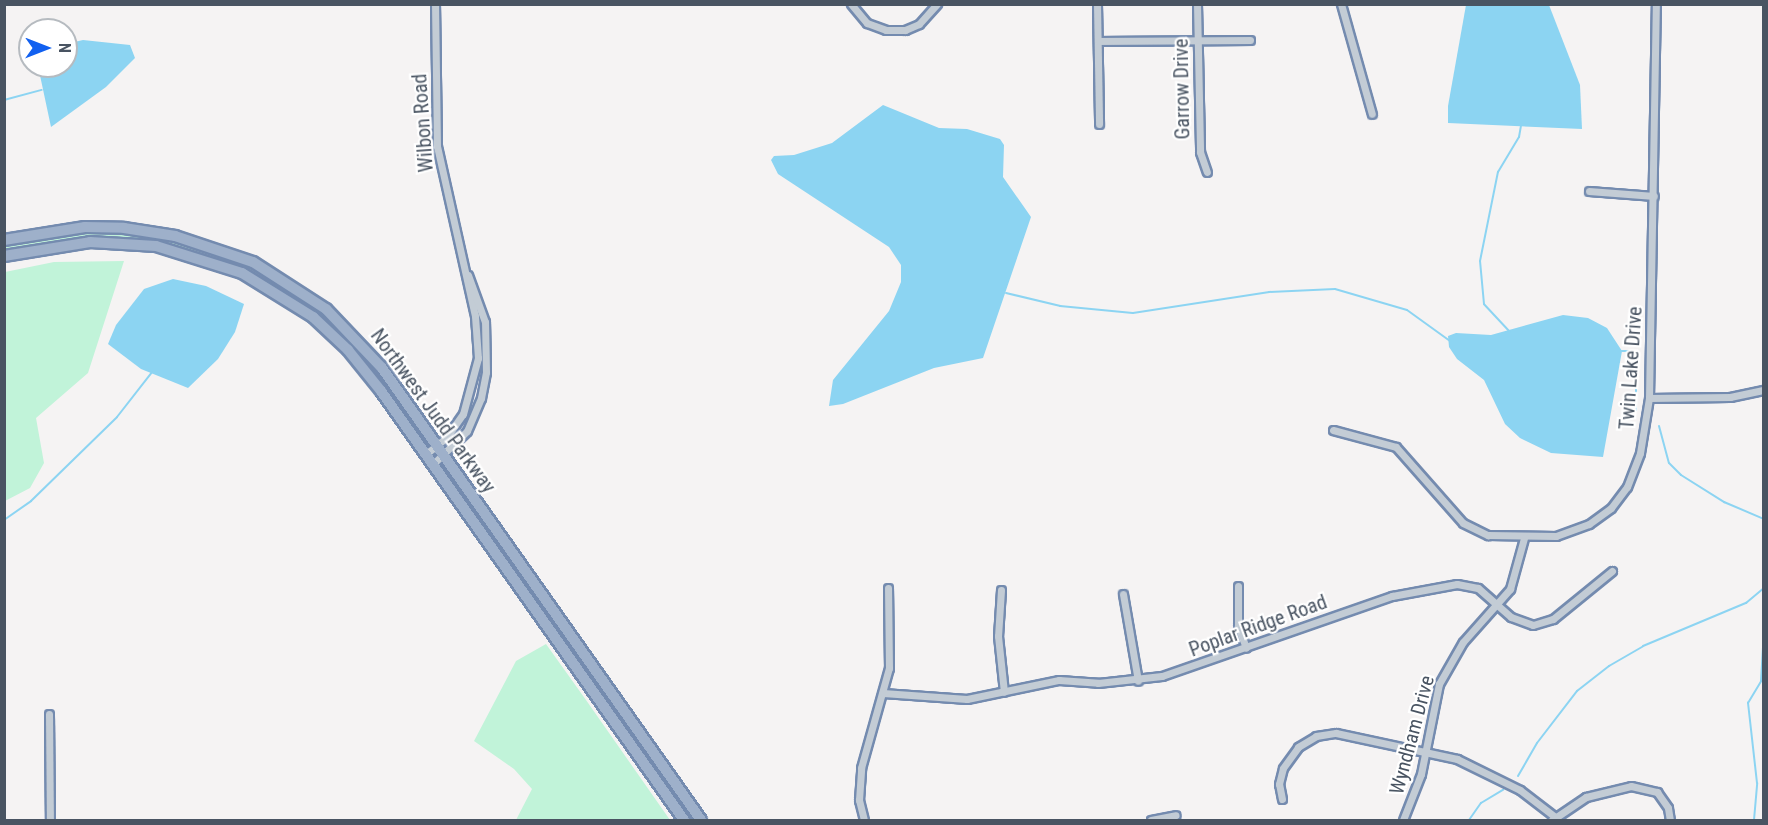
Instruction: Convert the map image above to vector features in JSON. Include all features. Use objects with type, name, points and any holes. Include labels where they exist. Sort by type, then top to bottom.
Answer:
[{"type":"highway","name":"Northwest Judd Parkway","points":[[4,240],[67,229],[124,228],[193,240],[253,262],[303,291],[347,328],[374,357],[701,820]]},
{"type":"highway","name":"Northwest Judd Parkway","points":[[4,256],[71,243],[125,243],[190,254],[242,273],[298,306],[338,339],[426,454],[684,820]]},
{"type":"street","name":"Wilbon Road","points":[[426,454],[438,446],[463,414],[477,367],[476,325],[437,146],[435,4]]},
{"type":"street","points":[[851,4],[867,22],[886,30],[904,30],[919,24],[937,4]]},
{"type":"street","points":[[1097,4],[1099,124]]},
{"type":"street","name":"Garrow Drive","points":[[1197,4],[1200,152],[1207,172]]},
{"type":"street","points":[[1341,4],[1372,114]]},
{"type":"street","name":"Twin Lake Drive","points":[[1333,430],[1396,447],[1463,523],[1488,535],[1524,538],[1556,536],[1589,524],[1611,508],[1627,487],[1640,453],[1649,398],[1656,4]]},
{"type":"street","points":[[1098,41],[1250,40]]},
{"type":"street","points":[[1589,191],[1654,195]]},
{"type":"street","name":"Wilbon Road","points":[[433,464],[466,431],[481,398],[486,372],[485,322],[466,273]]},
{"type":"street","points":[[1649,398],[1730,397],[1764,390]]},
{"type":"street","name":"Wyndham Drive","points":[[1403,820],[1421,774],[1439,684],[1450,662],[1510,589],[1524,538]]},
{"type":"street","name":"Poplar Ridge Road","points":[[883,693],[967,699],[1059,680],[1138,681],[1192,668],[1417,590],[1457,584],[1478,588],[1523,622],[1544,623],[1612,572]]},
{"type":"street","points":[[1238,586],[1238,625],[1246,648]]},
{"type":"street","points":[[864,820],[859,800],[861,768],[889,668],[888,588]]},
{"type":"street","points":[[1001,590],[998,636],[1004,692]]},
{"type":"street","points":[[1123,594],[1138,681]]},
{"type":"street","points":[[49,714],[50,820]]},
{"type":"street","points":[[1282,799],[1279,784],[1283,768],[1298,747],[1316,736],[1336,733],[1457,759],[1489,772],[1520,790],[1554,819],[1586,797],[1644,787],[1663,799],[1670,820]]},
{"type":"street","points":[[1151,820],[1176,815]]},
{"type":"green space","points":[[83,232],[129,233],[193,245],[250,266],[323,313],[321,316],[274,285],[225,261],[155,242],[74,238],[5,251],[5,245],[13,243]]},
{"type":"green space","points":[[124,261],[88,373],[36,418],[44,463],[30,488],[5,501],[5,272],[54,262]]},
{"type":"green space","points":[[505,552],[519,568],[695,820],[689,820],[503,554]]},
{"type":"green space","points":[[546,644],[670,820],[516,820],[532,789],[514,769],[474,741],[516,661]]},
{"type":"water","points":[[1466,5],[1549,5],[1580,85],[1582,129],[1448,123],[1448,106]]},
{"type":"water","points":[[78,41],[130,45],[135,58],[106,87],[51,127],[41,78],[78,78]]},
{"type":"water","points":[[883,105],[939,128],[967,129],[1000,139],[1004,145],[1003,177],[1031,217],[983,358],[934,368],[843,404],[829,406],[833,380],[889,311],[901,282],[901,265],[889,247],[778,174],[771,160],[774,156],[794,155],[832,143]]},
{"type":"water","points":[[173,279],[206,286],[244,304],[235,332],[218,359],[188,388],[141,369],[108,344],[116,325],[144,289]]},
{"type":"water","points":[[1563,315],[1588,318],[1607,328],[1622,351],[1603,457],[1551,453],[1520,438],[1505,424],[1484,380],[1457,359],[1449,347],[1448,336],[1456,333],[1491,335]]},
{"type":"waterway","points":[[4,100],[42,90]]},
{"type":"waterway","points":[[1510,332],[1484,304],[1480,261],[1498,172],[1519,137],[1521,126]]},
{"type":"waterway","points":[[1006,293],[1060,306],[1133,313],[1269,292],[1335,289],[1407,310],[1450,341]]},
{"type":"waterway","points":[[1621,351],[1632,351],[1636,356],[1636,410]]},
{"type":"waterway","points":[[4,520],[31,501],[117,417],[152,372]]},
{"type":"waterway","points":[[1659,426],[1669,463],[1681,475],[1724,502],[1764,519]]},
{"type":"waterway","points":[[1518,776],[1537,743],[1577,691],[1609,666],[1643,646],[1746,603],[1764,588]]},
{"type":"waterway","points":[[1754,820],[1757,783],[1748,703],[1761,681],[1764,630]]},
{"type":"waterway","points":[[1469,820],[1481,803],[1503,790]]}]
